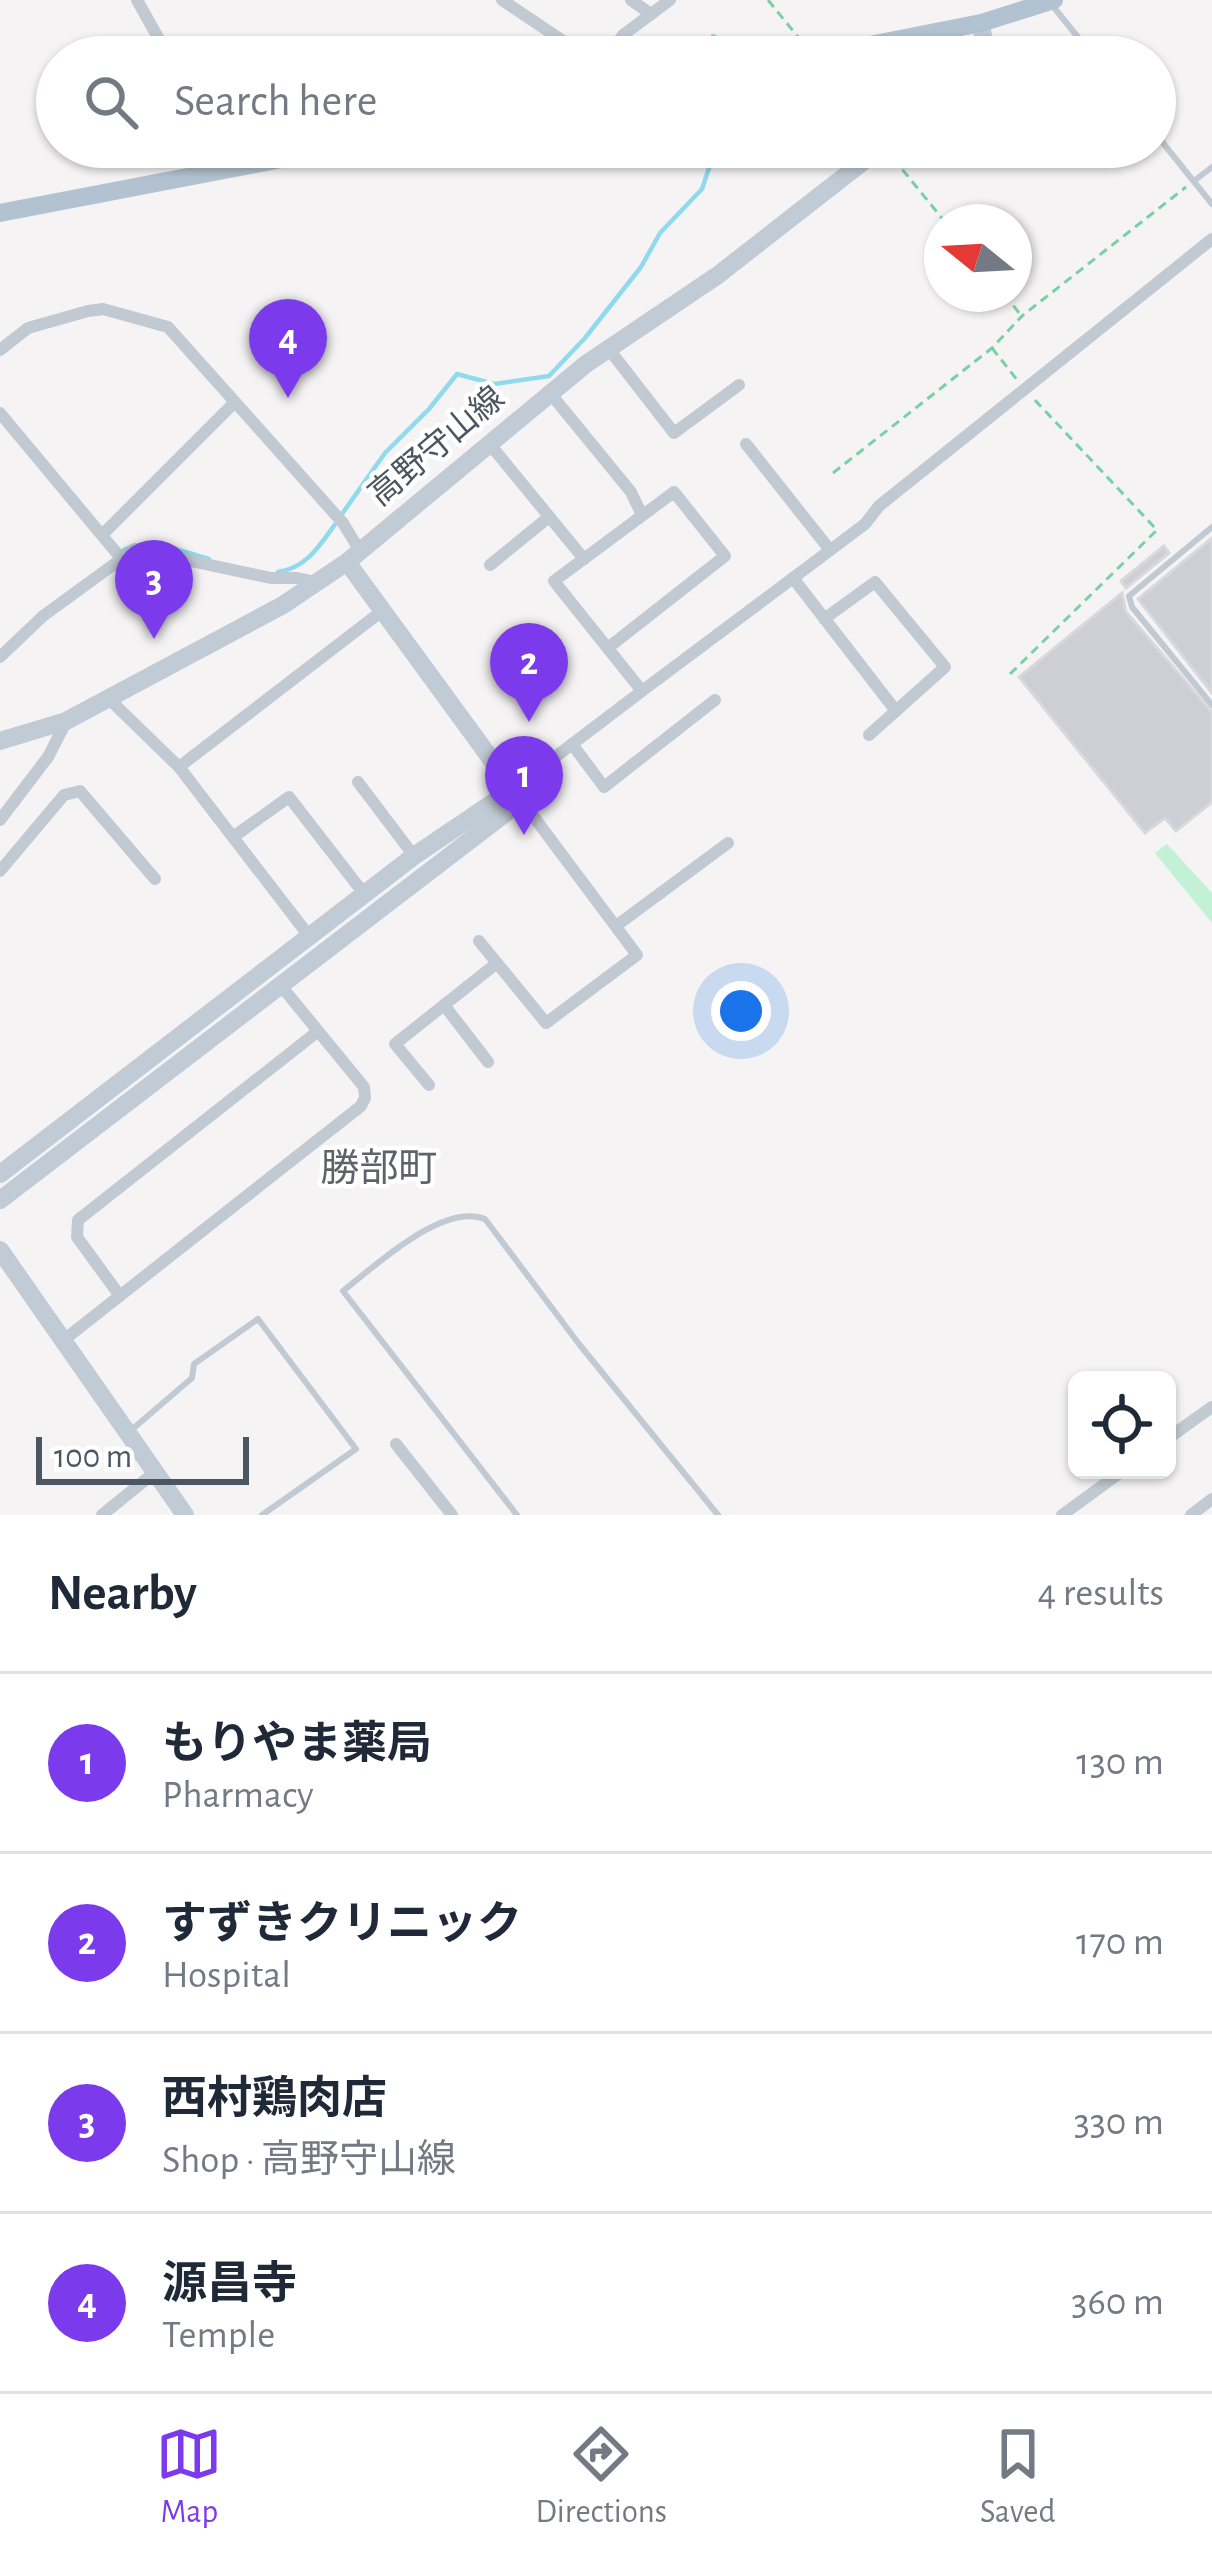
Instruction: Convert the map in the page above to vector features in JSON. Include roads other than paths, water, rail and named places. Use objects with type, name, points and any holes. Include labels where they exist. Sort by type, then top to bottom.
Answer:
[{"type":"main road","points":[[915,36],[982,23],[1052,1]]},
{"type":"main road","points":[[0,213],[235,168]]},
{"type":"street","points":[[137,0],[157,36]]},
{"type":"street","points":[[502,0],[556,36]]},
{"type":"street","points":[[631,0],[651,14]]},
{"type":"street","points":[[622,36],[670,0]]},
{"type":"street","points":[[982,23],[983,36]]},
{"type":"street","points":[[193,168],[194,176]]},
{"type":"street","name":"高野守山線","points":[[0,741],[66,721],[317,583],[608,348],[749,252],[856,168]]},
{"type":"street","points":[[0,1174],[414,856],[513,789],[830,550],[1212,239]]},
{"type":"street","points":[[0,350],[43,321],[103,309],[168,327],[343,523],[353,556],[382,611],[637,955],[546,1023],[479,941]]},
{"type":"street","points":[[608,348],[674,433],[739,386]]},
{"type":"street","points":[[550,393],[632,492],[642,515]]},
{"type":"street","points":[[102,535],[235,402]]},
{"type":"street","points":[[0,413],[116,553]]},
{"type":"street","points":[[488,442],[584,559]]},
{"type":"street","points":[[746,444],[830,550]]},
{"type":"street","points":[[609,647],[724,556],[674,492],[554,581],[642,691]]},
{"type":"street","points":[[490,565],[549,517]]},
{"type":"street","points":[[0,657],[116,553],[148,550],[271,578],[317,583]]},
{"type":"street","points":[[793,578],[896,711]]},
{"type":"street","points":[[824,619],[875,582],[945,667],[868,735]]},
{"type":"street","points":[[178,767],[382,611]]},
{"type":"street","points":[[108,698],[178,767],[304,940],[314,963]]},
{"type":"street","points":[[572,745],[604,787],[715,700]]},
{"type":"street","points":[[0,820],[48,757],[66,721]]},
{"type":"street","points":[[358,782],[414,856]]},
{"type":"street","points":[[0,1200],[507,812],[513,789]]},
{"type":"street","points":[[0,872],[64,795],[80,791],[154,879]]},
{"type":"street","points":[[232,837],[289,797],[364,895]]},
{"type":"street","points":[[616,926],[728,843]]},
{"type":"street","points":[[429,1085],[395,1043],[497,963]]},
{"type":"street","points":[[65,1339],[361,1106],[364,1087],[282,987]]},
{"type":"street","points":[[444,1005],[488,1062]]},
{"type":"street","points":[[120,1295],[77,1237],[78,1220],[317,1032]]},
{"type":"street","points":[[0,1250],[185,1515]]},
{"type":"street","points":[[1176,1433],[1212,1407]]},
{"type":"street","points":[[396,1444],[452,1515]]},
{"type":"street","points":[[102,1515],[154,1473]]},
{"type":"street","points":[[1062,1515],[1112,1479]]},
{"type":"street","points":[[1191,1515],[1212,1498]]},
{"type":"lane","points":[[1052,1],[1078,36]]},
{"type":"lane","points":[[1176,160],[1212,205]]},
{"type":"lane","points":[[1193,181],[1212,166]]},
{"type":"lane","points":[[1212,526],[1129,596],[1132,608],[1212,705]]},
{"type":"lane","points":[[517,1515],[344,1291],[408,1240],[472,1214],[485,1219],[718,1515]]},
{"type":"lane","points":[[128,1433],[192,1378],[194,1364],[257,1319],[356,1449],[262,1515]]},
{"type":"waterway","points":[[342,514],[385,453],[457,374],[494,384],[549,376],[641,267],[660,233],[702,189],[709,168]]},
{"type":"waterway","points":[[278,572],[305,561],[336,523]]},
{"type":"waterway","points":[[118,554],[150,544],[209,559]]},
{"type":"place","name":"源昌寺","points":[[288,398]]},
{"type":"place","name":"西村鶏肉店","points":[[154,639]]},
{"type":"place","name":"すずきクリニック","points":[[529,722]]},
{"type":"place","name":"もりやま薬局","points":[[524,835]]},
{"type":"district","name":"勝部町","points":[[379,1169]]}]
